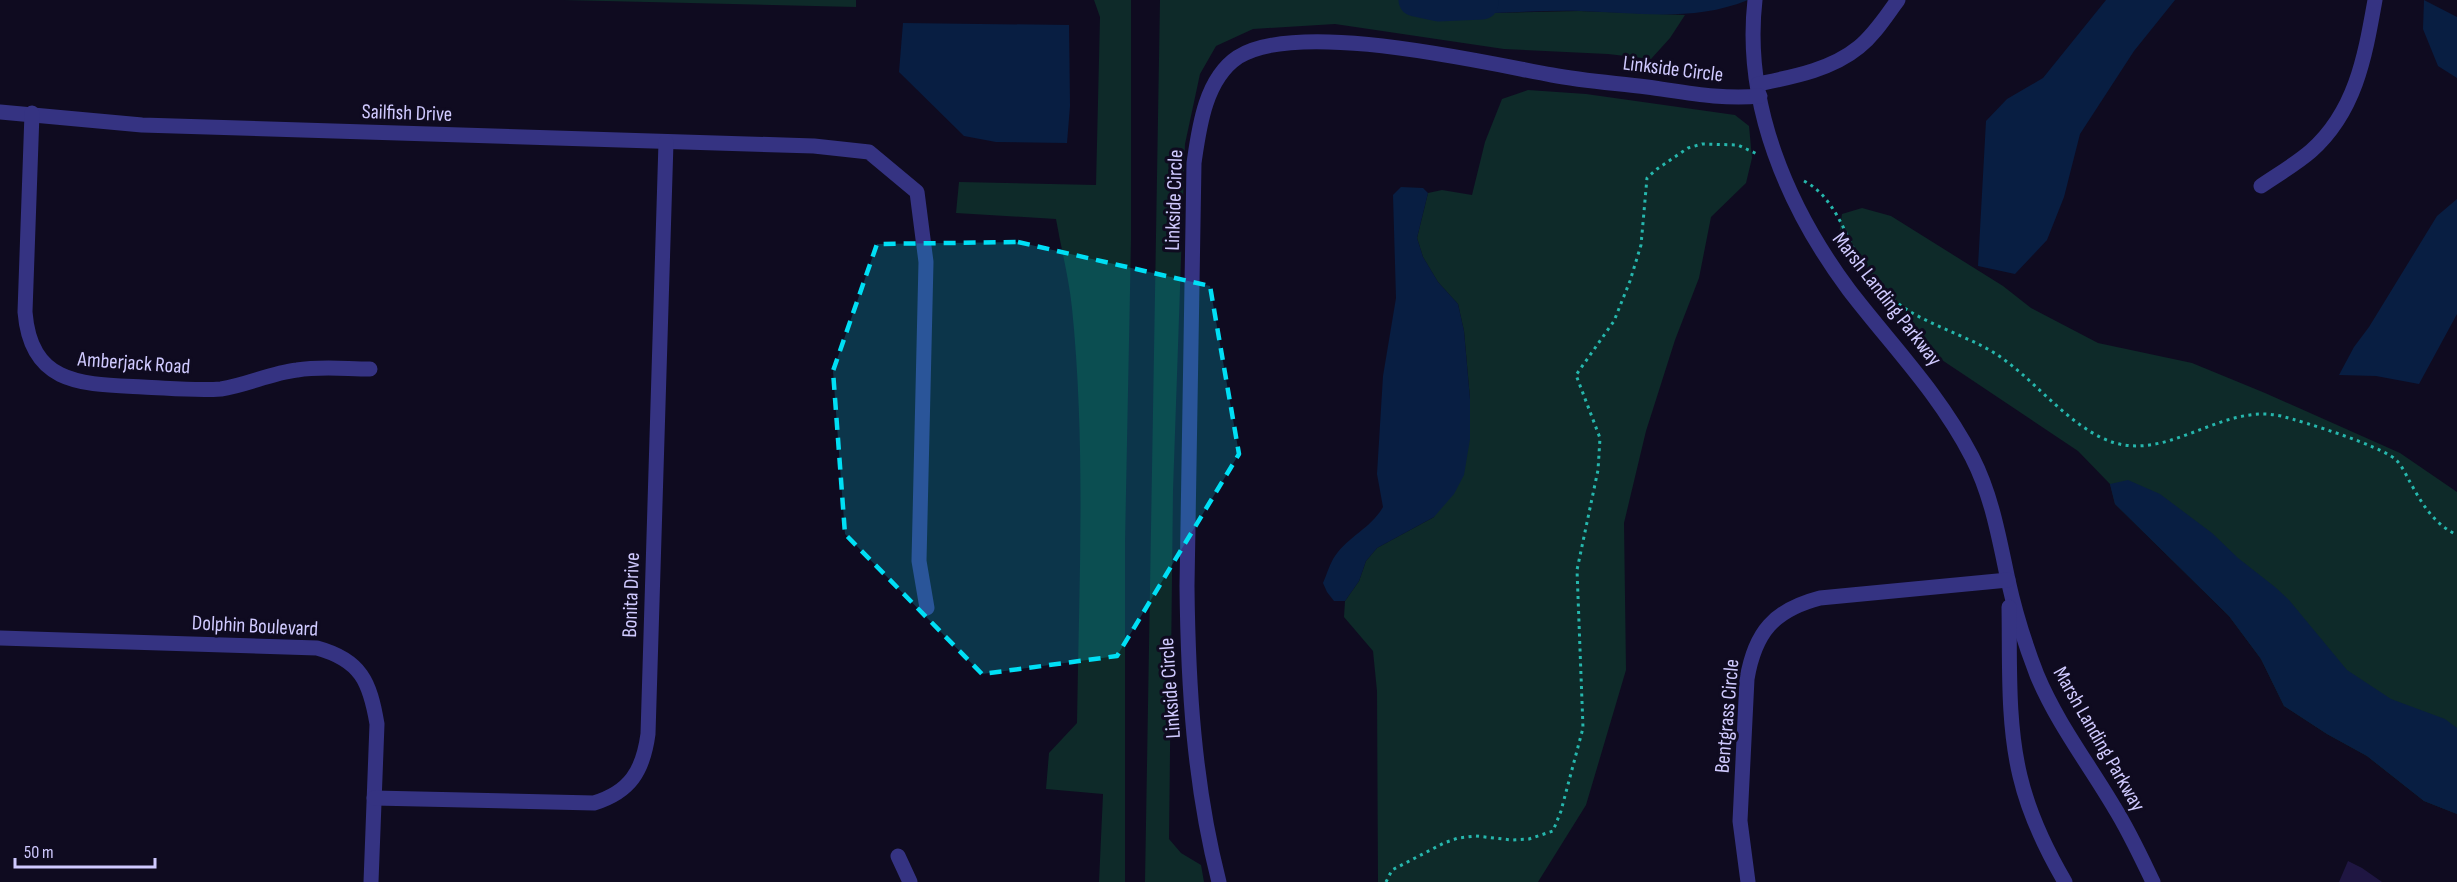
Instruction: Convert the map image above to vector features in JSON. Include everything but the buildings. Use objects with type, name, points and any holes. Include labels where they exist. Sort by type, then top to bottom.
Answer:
[{"type":"street","name":"Linkside Circle","points":[[1219,882],[1206,834],[1196,752],[1188,646],[1187,586],[1194,164],[1202,118],[1215,82],[1236,58],[1258,48],[1299,43],[1332,43],[1413,49],[1554,76],[1719,97],[1759,90],[1840,60],[1858,48],[1874,32],[1898,0]]},
{"type":"street","points":[[2261,186],[2310,152],[2331,130],[2348,104],[2365,56],[2375,0]]},
{"type":"street","name":"Marsh Landing Parkway","points":[[1754,5],[1754,47],[1759,90],[1791,198],[1818,245],[1850,290],[1922,378],[1951,420],[1973,460],[1990,502],[2020,629],[2037,675],[2054,711],[2114,807],[2153,882]]},
{"type":"street","name":"Sailfish Drive","points":[[0,112],[32,113],[142,125],[814,147],[869,152],[917,192],[926,262],[919,561],[927,608]]},
{"type":"street","name":"Amberjack Road","points":[[32,113],[26,330],[41,361],[57,374],[86,384],[220,389],[299,369],[370,369]]},
{"type":"street","name":"Bonita Drive","points":[[374,798],[594,803],[613,796],[630,783],[645,755],[648,734],[666,142]]},
{"type":"street","name":"Marsh Landing Parkway","points":[[2008,579],[2013,737],[2020,776],[2035,824],[2065,882]]},
{"type":"street","name":"Bentgrass Circle","points":[[1748,882],[1740,821],[1747,679],[1750,659],[1758,640],[1769,624],[1782,612],[1798,604],[1820,598],[2008,579]]},
{"type":"street","name":"Dolphin Boulevard","points":[[0,638],[317,648],[336,653],[347,659],[360,672],[373,700],[376,724],[371,882]]},
{"type":"street","points":[[898,856],[910,882]]},
{"type":"path","points":[[1386,882],[1392,870],[1444,843],[1458,838],[1476,836],[1512,840],[1529,839],[1553,831],[1562,812],[1583,728],[1577,570],[1598,470],[1600,438],[1576,375],[1614,321],[1630,280],[1641,245],[1646,211],[1647,178],[1688,148],[1702,144],[1738,144],[1818,188],[1851,241],[1863,266],[1886,294],[1912,311],[1985,347],[2084,428],[2103,439],[2124,446],[2144,448],[2238,418],[2261,413],[2281,417],[2374,448],[2395,459],[2426,509],[2439,525],[2457,535]]},
{"type":"highlighted area","points":[[1018,242],[1210,286],[1239,454],[1117,656],[982,674],[845,534],[833,371],[877,244]]},
{"type":"green space","points":[[563,0],[856,0],[856,7]]},
{"type":"green space","points":[[1094,0],[1131,0],[1131,240],[1125,542],[1125,882],[1099,882],[1103,794],[1046,789],[1049,753],[1077,723],[1080,567],[1079,412],[1076,360],[1071,297],[1056,219],[956,213],[959,182],[1096,185],[1100,17]]},
{"type":"green space","points":[[1160,0],[1444,0],[1438,5],[1448,14],[1579,11],[1685,15],[1670,38],[1651,59],[1608,54],[1504,49],[1335,24],[1253,29],[1216,46],[1200,74],[1185,144],[1173,490],[1169,839],[1181,853],[1201,865],[1204,882],[1145,882]]},
{"type":"green space","points":[[1528,90],[1586,94],[1735,115],[1749,126],[1752,158],[1746,183],[1711,217],[1699,278],[1675,340],[1646,431],[1624,523],[1626,670],[1586,805],[1538,882],[1378,882],[1377,691],[1373,651],[1344,617],[1345,601],[1359,581],[1366,561],[1377,548],[1434,517],[1470,399],[1464,331],[1458,304],[1438,282],[1423,257],[1417,238],[1428,193],[1442,190],[1472,195],[1485,142],[1502,99]]},
{"type":"green space","points":[[1862,208],[1891,216],[2003,286],[2031,308],[2098,343],[2192,363],[2265,393],[2400,453],[2457,492],[2457,814],[2424,801],[2367,756],[2284,706],[2261,659],[2229,616],[2115,504],[2110,484],[2078,451],[1933,354],[1900,324],[1871,290],[1838,242],[1842,214]]},
{"type":"water","points":[[1444,0],[1748,0],[1728,7],[1686,14],[1564,11],[1448,14],[1438,5]]},
{"type":"water","points":[[2106,0],[2175,0],[2134,51],[2080,134],[2064,197],[2047,240],[2015,274],[1978,266],[1986,121],[2007,99],[2043,78]]},
{"type":"water","points":[[2424,0],[2457,17],[2457,78],[2438,66],[2423,29]]},
{"type":"water","points":[[903,23],[1069,25],[1070,106],[1067,143],[996,142],[964,136],[899,72]]},
{"type":"water","points":[[1401,187],[1423,188],[1428,193],[1417,238],[1423,257],[1438,282],[1458,304],[1464,331],[1470,399],[1470,439],[1464,475],[1454,494],[1434,517],[1377,548],[1366,561],[1359,581],[1345,601],[1334,601],[1323,583],[1335,556],[1372,521],[1383,507],[1377,474],[1383,376],[1396,298],[1393,195]]},
{"type":"water","points":[[2457,199],[2457,314],[2419,384],[2376,376],[2339,375],[2354,347],[2369,327],[2437,216]]},
{"type":"water","points":[[2128,480],[2160,494],[2212,533],[2238,558],[2275,587],[2289,600],[2347,670],[2391,699],[2445,719],[2457,728],[2457,814],[2424,801],[2367,756],[2284,706],[2261,659],[2229,616],[2115,504],[2110,484]]},
{"type":"waterway","points":[[1415,0],[1438,5],[1482,3]]}]
